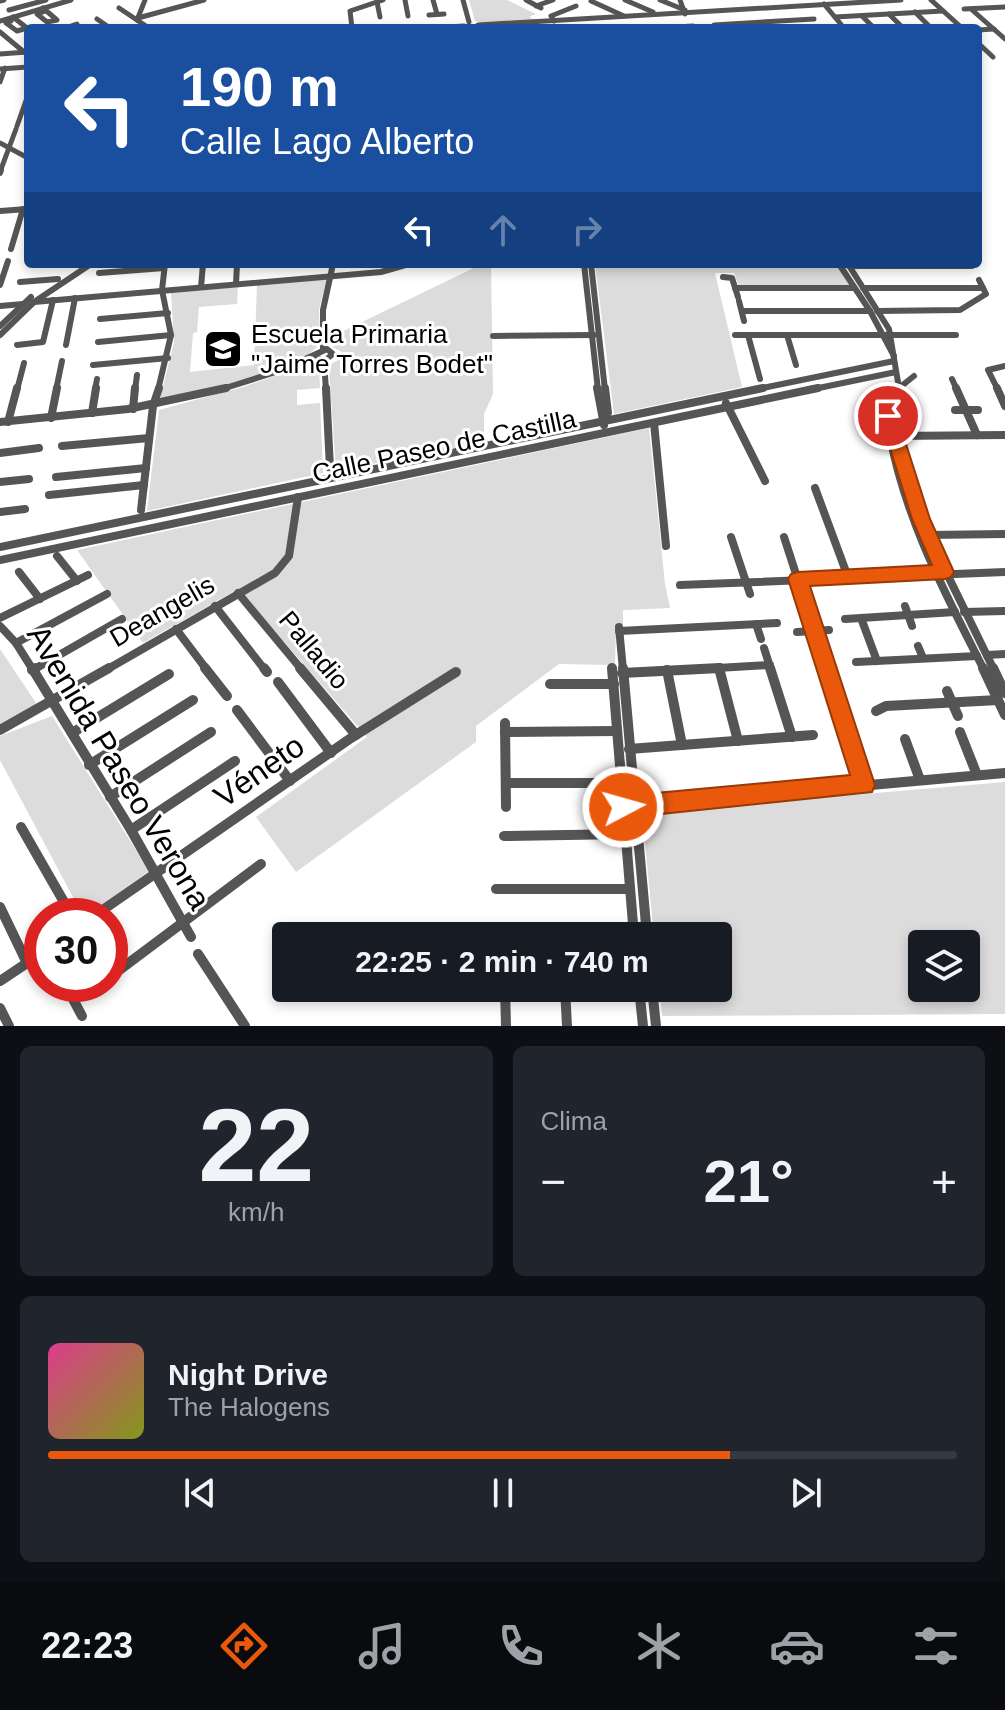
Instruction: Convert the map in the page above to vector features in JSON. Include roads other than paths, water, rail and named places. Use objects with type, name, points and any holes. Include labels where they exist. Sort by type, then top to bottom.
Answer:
[{"type":"street","points":[[0,21],[11,13],[46,0]]},
{"type":"street","points":[[11,13],[45,10],[71,0]]},
{"type":"street","points":[[138,19],[145,0]]},
{"type":"street","points":[[138,19],[202,0]]},
{"type":"street","points":[[170,9],[173,1],[202,0]]},
{"type":"street","points":[[401,16],[412,15],[405,0]]},
{"type":"street","points":[[433,0],[437,14]]},
{"type":"street","points":[[463,0],[467,24]]},
{"type":"street","points":[[517,4],[526,0],[539,7],[553,0]]},
{"type":"street","points":[[625,0],[657,14]]},
{"type":"street","points":[[660,0],[685,12]]},
{"type":"street","points":[[668,3],[678,0],[692,24]]},
{"type":"street","points":[[511,24],[822,2],[901,0]]},
{"type":"street","points":[[931,0],[958,24]]},
{"type":"street","points":[[352,24],[350,11],[380,1],[380,17]]},
{"type":"street","points":[[590,1],[625,16]]},
{"type":"street","points":[[822,2],[841,24]]},
{"type":"street","points":[[964,9],[1003,4],[1005,13]]},
{"type":"street","points":[[127,5],[119,8],[144,24]]},
{"type":"street","points":[[554,21],[552,15],[573,7],[591,18]]},
{"type":"street","points":[[755,9],[765,22]]},
{"type":"street","points":[[971,9],[1005,39]]},
{"type":"street","points":[[835,17],[943,11]]},
{"type":"street","points":[[915,12],[927,24]]},
{"type":"street","points":[[429,15],[444,14]]},
{"type":"street","points":[[889,14],[899,24]]},
{"type":"street","points":[[862,16],[870,24]]},
{"type":"street","points":[[102,24],[94,20],[105,17]]},
{"type":"street","points":[[372,18],[387,17]]},
{"type":"street","points":[[617,17],[621,24]]},
{"type":"street","points":[[806,19],[810,24]]},
{"type":"street","points":[[756,24],[814,19]]},
{"type":"street","points":[[982,30],[994,29]]},
{"type":"street","points":[[0,32],[24,50]]},
{"type":"street","points":[[982,47],[993,57]]},
{"type":"street","points":[[0,54],[24,52]]},
{"type":"street","points":[[0,82],[3,69],[24,67]]},
{"type":"street","points":[[0,173],[24,106]]},
{"type":"street","points":[[0,143],[24,157]]},
{"type":"street","points":[[4,161],[24,159]]},
{"type":"street","points":[[0,211],[24,209]]},
{"type":"street","points":[[11,249],[24,214]]},
{"type":"street","points":[[0,285],[8,261]]},
{"type":"street","points":[[0,326],[24,304],[76,268]]},
{"type":"street","points":[[0,335],[34,302],[85,268]]},
{"type":"street","points":[[99,273],[146,268]]},
{"type":"street","points":[[139,530],[153,406],[168,358],[171,335],[162,290],[165,268]]},
{"type":"street","points":[[201,287],[203,268]]},
{"type":"street","points":[[236,284],[237,268]]},
{"type":"street","points":[[323,349],[323,310],[332,268]]},
{"type":"street","points":[[34,302],[396,268]]},
{"type":"street","points":[[585,268],[595,336]]},
{"type":"street","points":[[591,268],[600,413],[604,419],[605,434]]},
{"type":"street","points":[[842,268],[859,288]]},
{"type":"street","points":[[850,268],[887,335],[899,388]]},
{"type":"street","points":[[723,277],[732,277],[744,321]]},
{"type":"street","points":[[20,282],[58,279]]},
{"type":"street","points":[[735,288],[981,284],[986,295],[960,310],[742,311]]},
{"type":"street","points":[[66,345],[75,298]]},
{"type":"street","points":[[17,345],[43,342],[53,300]]},
{"type":"street","points":[[2,307],[24,304]]},
{"type":"street","points":[[100,319],[168,313]]},
{"type":"street","points":[[98,342],[171,335]]},
{"type":"street","points":[[735,335],[956,335]]},
{"type":"street","points":[[748,335],[760,379]]},
{"type":"street","points":[[787,335],[796,365]]},
{"type":"street","points":[[493,336],[595,336]]},
{"type":"street","points":[[24,363],[4,422],[153,406],[245,382],[314,356],[323,349]]},
{"type":"street","points":[[323,349],[333,354],[324,361]]},
{"type":"street","points":[[314,356],[324,361]]},
{"type":"street","points":[[93,365],[168,358]]},
{"type":"street","name":"Calle Paseo de Castilla","points":[[0,547],[140,514],[894,359]]},
{"type":"street","points":[[51,418],[62,361]]},
{"type":"street","points":[[324,361],[330,468]]},
{"type":"street","points":[[1002,408],[988,370],[1005,366]]},
{"type":"street","name":"Calle Paseo de Castilla","points":[[0,560],[896,372]]},
{"type":"street","points":[[133,409],[137,375]]},
{"type":"street","points":[[914,376],[879,406],[891,420],[905,501],[1002,696],[1005,715]]},
{"type":"street","points":[[92,413],[97,379]]},
{"type":"street","points":[[952,379],[977,435]]},
{"type":"street","points":[[722,396],[765,481]]},
{"type":"street","points":[[955,410],[978,410]]},
{"type":"street","points":[[654,423],[666,546]]},
{"type":"street","points":[[893,434],[1005,435]]},
{"type":"street","points":[[893,434],[939,572]]},
{"type":"street","points":[[62,446],[149,438]]},
{"type":"street","points":[[0,453],[39,448]]},
{"type":"street","points":[[56,477],[146,468]]},
{"type":"street","points":[[0,482],[29,479]]},
{"type":"street","points":[[49,495],[144,485]]},
{"type":"street","points":[[815,488],[848,577]]},
{"type":"street","name":"Deangelis","points":[[0,730],[285,564],[289,556],[298,497]]},
{"type":"street","points":[[0,512],[25,509]]},
{"type":"street","points":[[999,524],[1000,544]]},
{"type":"street","points":[[928,535],[1001,534]]},
{"type":"street","points":[[731,537],[750,594]]},
{"type":"street","points":[[784,537],[864,785]]},
{"type":"street","points":[[57,556],[77,581]]},
{"type":"street","points":[[19,572],[40,599]]},
{"type":"street","points":[[680,585],[848,577],[895,580],[939,572],[1005,572]]},
{"type":"street","points":[[0,618],[88,575]]},
{"type":"street","name":"Palladio","points":[[238,593],[356,735]]},
{"type":"street","points":[[16,643],[107,594]]},
{"type":"street","points":[[215,606],[267,672]]},
{"type":"street","points":[[906,611],[912,626]]},
{"type":"street","points":[[845,619],[906,611],[1005,611]]},
{"type":"street","points":[[861,618],[877,661]]},
{"type":"street","points":[[32,670],[122,619]]},
{"type":"street","points":[[645,922],[628,806],[621,783],[614,684],[619,629],[777,623]]},
{"type":"street","points":[[756,624],[792,737]]},
{"type":"street","name":"Avenida Paseo Verona","points":[[0,626],[16,643],[52,700],[157,873],[191,937]]},
{"type":"street","points":[[176,629],[227,696]]},
{"type":"street","points":[[797,632],[829,630]]},
{"type":"street","points":[[918,646],[936,671]]},
{"type":"street","points":[[856,662],[1005,654]]},
{"type":"street","points":[[617,670],[770,665]]},
{"type":"street","points":[[719,668],[738,741]]},
{"type":"street","points":[[617,670],[629,749],[626,834],[633,922]]},
{"type":"street","points":[[667,670],[682,745]]},
{"type":"street","name":"Véneto","points":[[120,898],[356,735],[456,672]]},
{"type":"street","points":[[72,733],[169,674]]},
{"type":"street","points":[[278,682],[331,753]]},
{"type":"street","points":[[550,684],[614,684]]},
{"type":"street","points":[[947,691],[958,716]]},
{"type":"street","points":[[876,711],[886,706],[1002,696]]},
{"type":"street","points":[[89,765],[193,700]]},
{"type":"street","points":[[237,710],[290,781]]},
{"type":"street","points":[[506,807],[505,728],[617,731]]},
{"type":"street","points":[[110,797],[211,732]]},
{"type":"street","points":[[960,732],[977,775]]},
{"type":"street","points":[[629,749],[813,735]]},
{"type":"street","points":[[905,739],[920,780]]},
{"type":"street","points":[[131,830],[235,761]]},
{"type":"street","points":[[628,806],[1005,773]]},
{"type":"street","points":[[506,783],[621,783]]},
{"type":"street","points":[[21,827],[62,898]]},
{"type":"street","points":[[504,836],[626,834]]},
{"type":"street","points":[[128,964],[261,864]]},
{"type":"street","points":[[496,889],[630,889]]},
{"type":"street","points":[[0,907],[24,957]]},
{"type":"street","points":[[198,954],[245,1026]]},
{"type":"street","points":[[0,981],[24,965]]},
{"type":"street","points":[[75,1002],[82,1016]]},
{"type":"street","points":[[505,1002],[506,1026]]},
{"type":"street","points":[[566,1002],[567,1026]]},
{"type":"street","points":[[640,1002],[643,1026]]},
{"type":"street","points":[[653,1002],[656,1026]]},
{"type":"street","points":[[0,1008],[9,1026]]},
{"type":"place","name":"Escuela Primaria \"Jaime Torres Bodet\"","points":[[223,349]]}]
